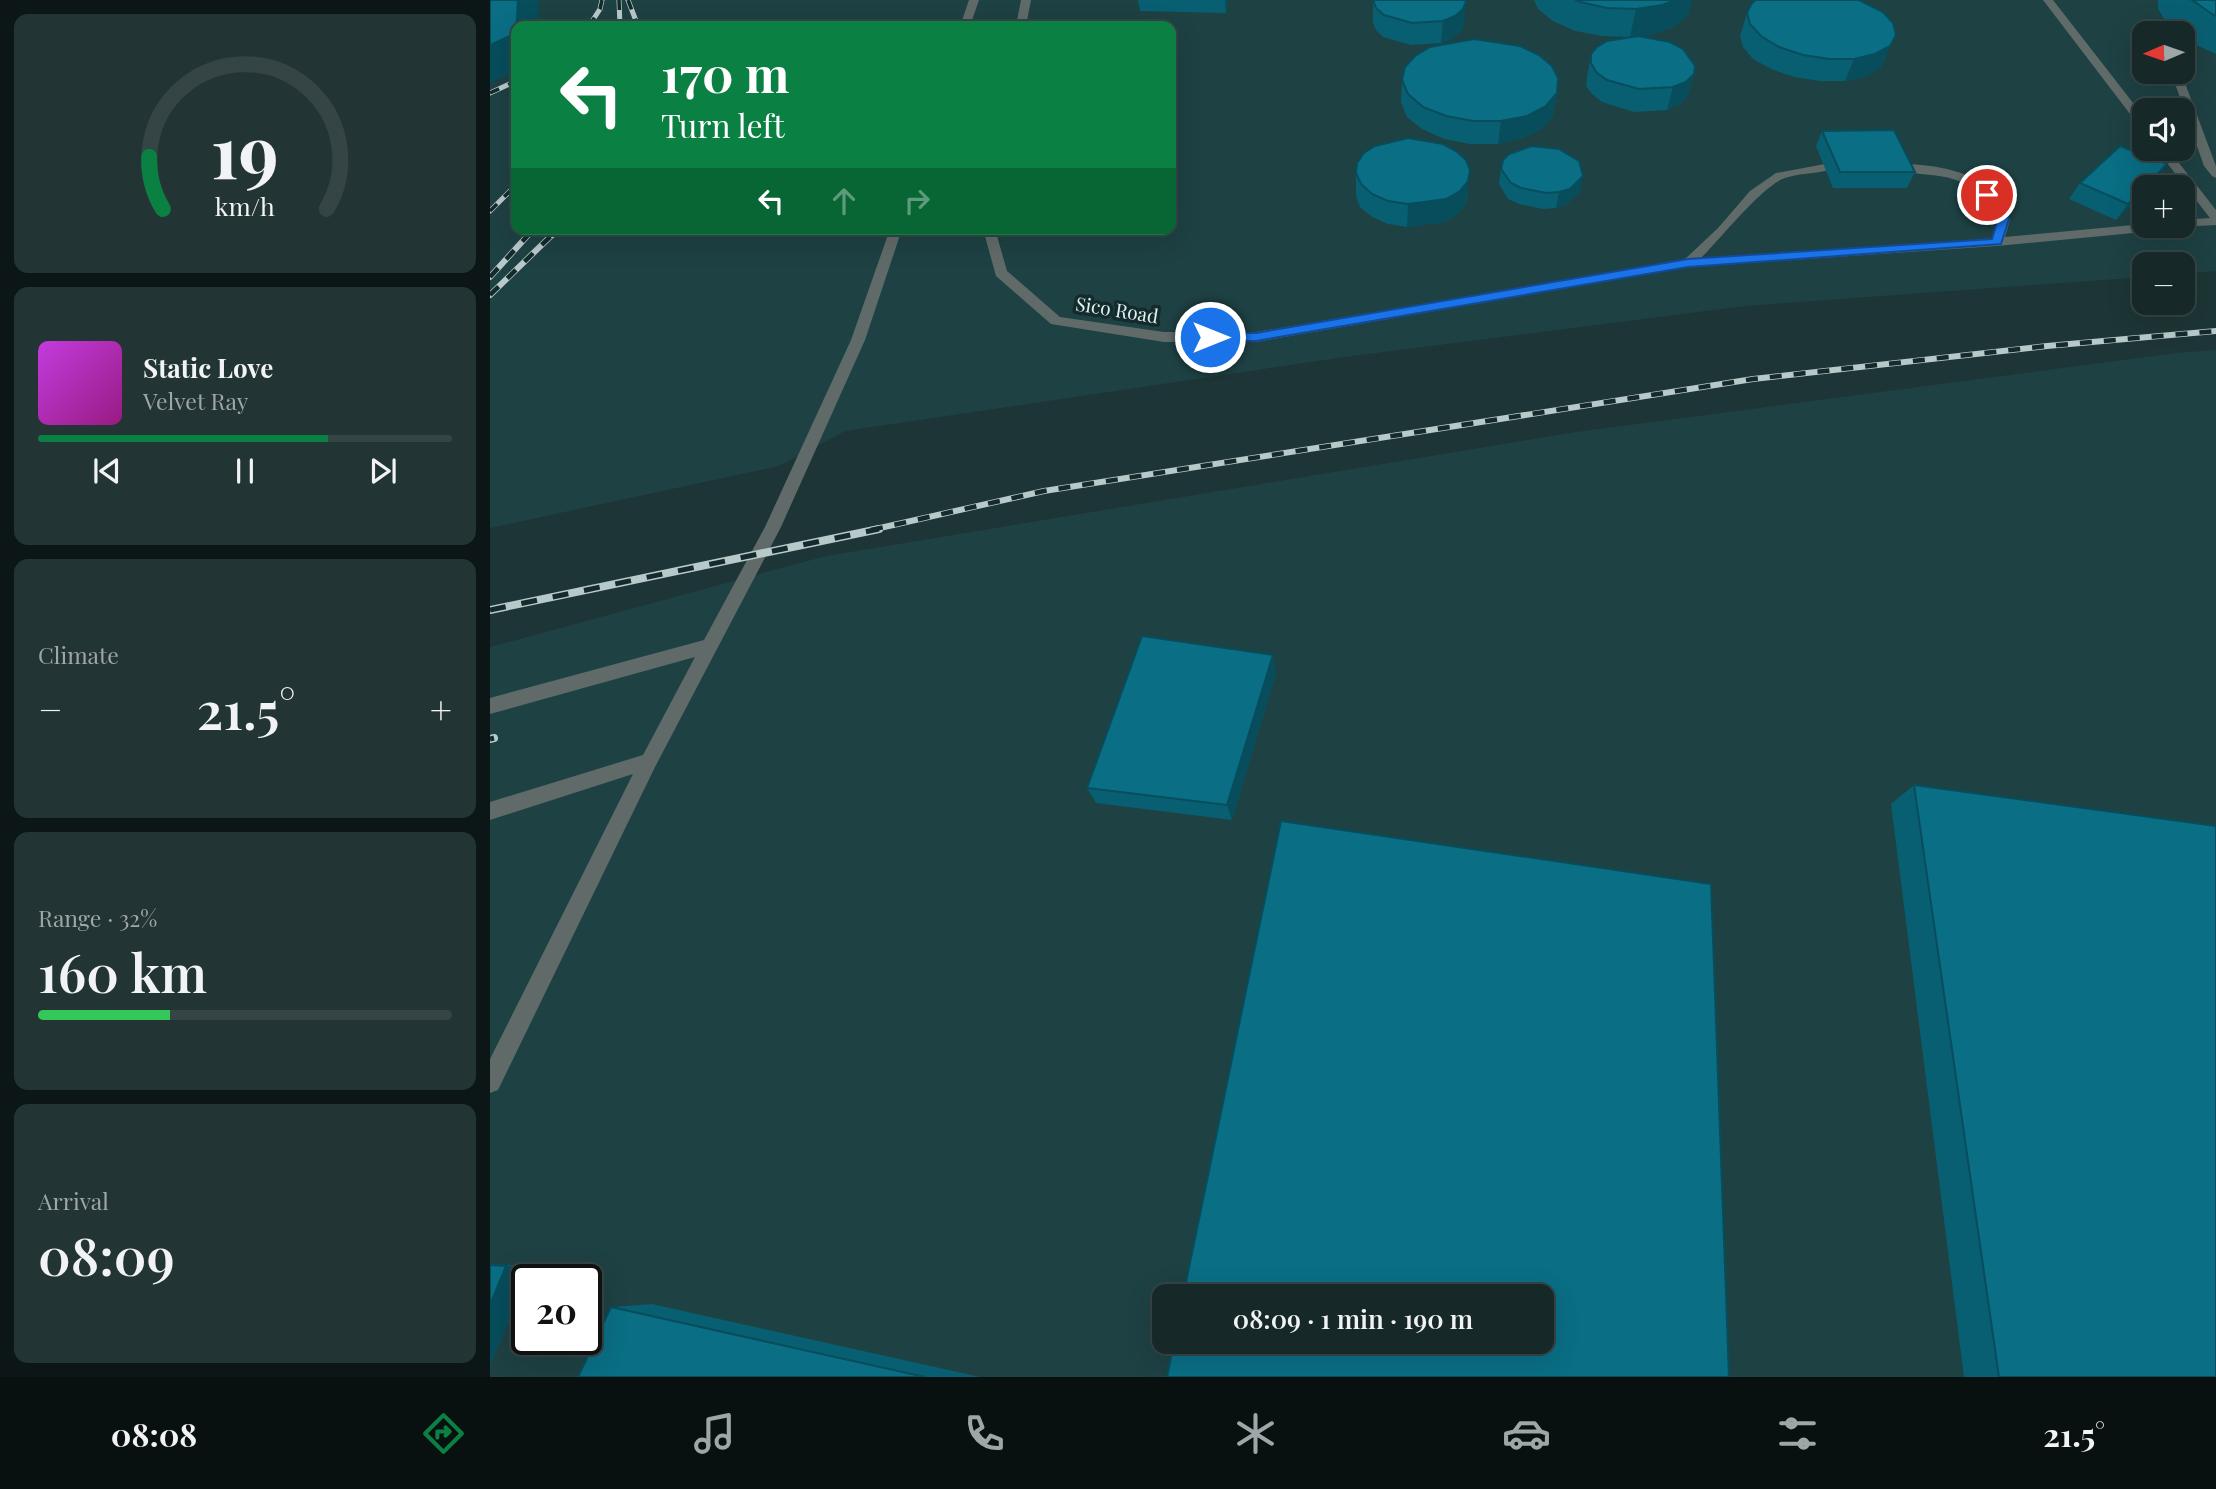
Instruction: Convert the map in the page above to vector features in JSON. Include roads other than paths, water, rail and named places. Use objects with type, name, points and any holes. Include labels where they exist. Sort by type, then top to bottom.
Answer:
[{"type":"lane","points":[[967,21],[974,0]]},
{"type":"lane","points":[[1022,21],[1026,0]]},
{"type":"lane","points":[[2048,0],[2132,109]]},
{"type":"lane","points":[[2180,84],[2210,166],[2216,174]]},
{"type":"lane","points":[[2171,161],[2216,219],[2195,222]]},
{"type":"lane","points":[[1897,167],[1919,167],[1952,173],[1987,195],[2004,219],[1997,242]]},
{"type":"lane","points":[[1688,263],[1722,231],[1754,194],[1780,174],[1825,168]]},
{"type":"lane","name":"Sico Road","points":[[991,235],[1001,273],[1056,321],[1164,337],[1256,337],[1688,263],[1997,242],[2132,229]]},
{"type":"lane","points":[[490,1082],[649,761],[773,527],[858,340],[894,235]]},
{"type":"lane","points":[[490,706],[710,646]]},
{"type":"lane","points":[[490,811],[649,761]]},
{"type":"railway","points":[[592,21],[602,0]]},
{"type":"railway","points":[[619,0],[620,21]]},
{"type":"railway","points":[[628,0],[636,21]]},
{"type":"railway","points":[[490,93],[511,83]]},
{"type":"railway","points":[[490,211],[511,190]]},
{"type":"railway","points":[[490,277],[528,235]]},
{"type":"railway","points":[[490,295],[552,235]]},
{"type":"railway","points":[[871,530],[1044,491],[1753,379],[2047,346],[2216,331]]},
{"type":"railway","points":[[490,610],[879,529]]},
{"type":"railway","points":[[490,739],[494,738]]}]
